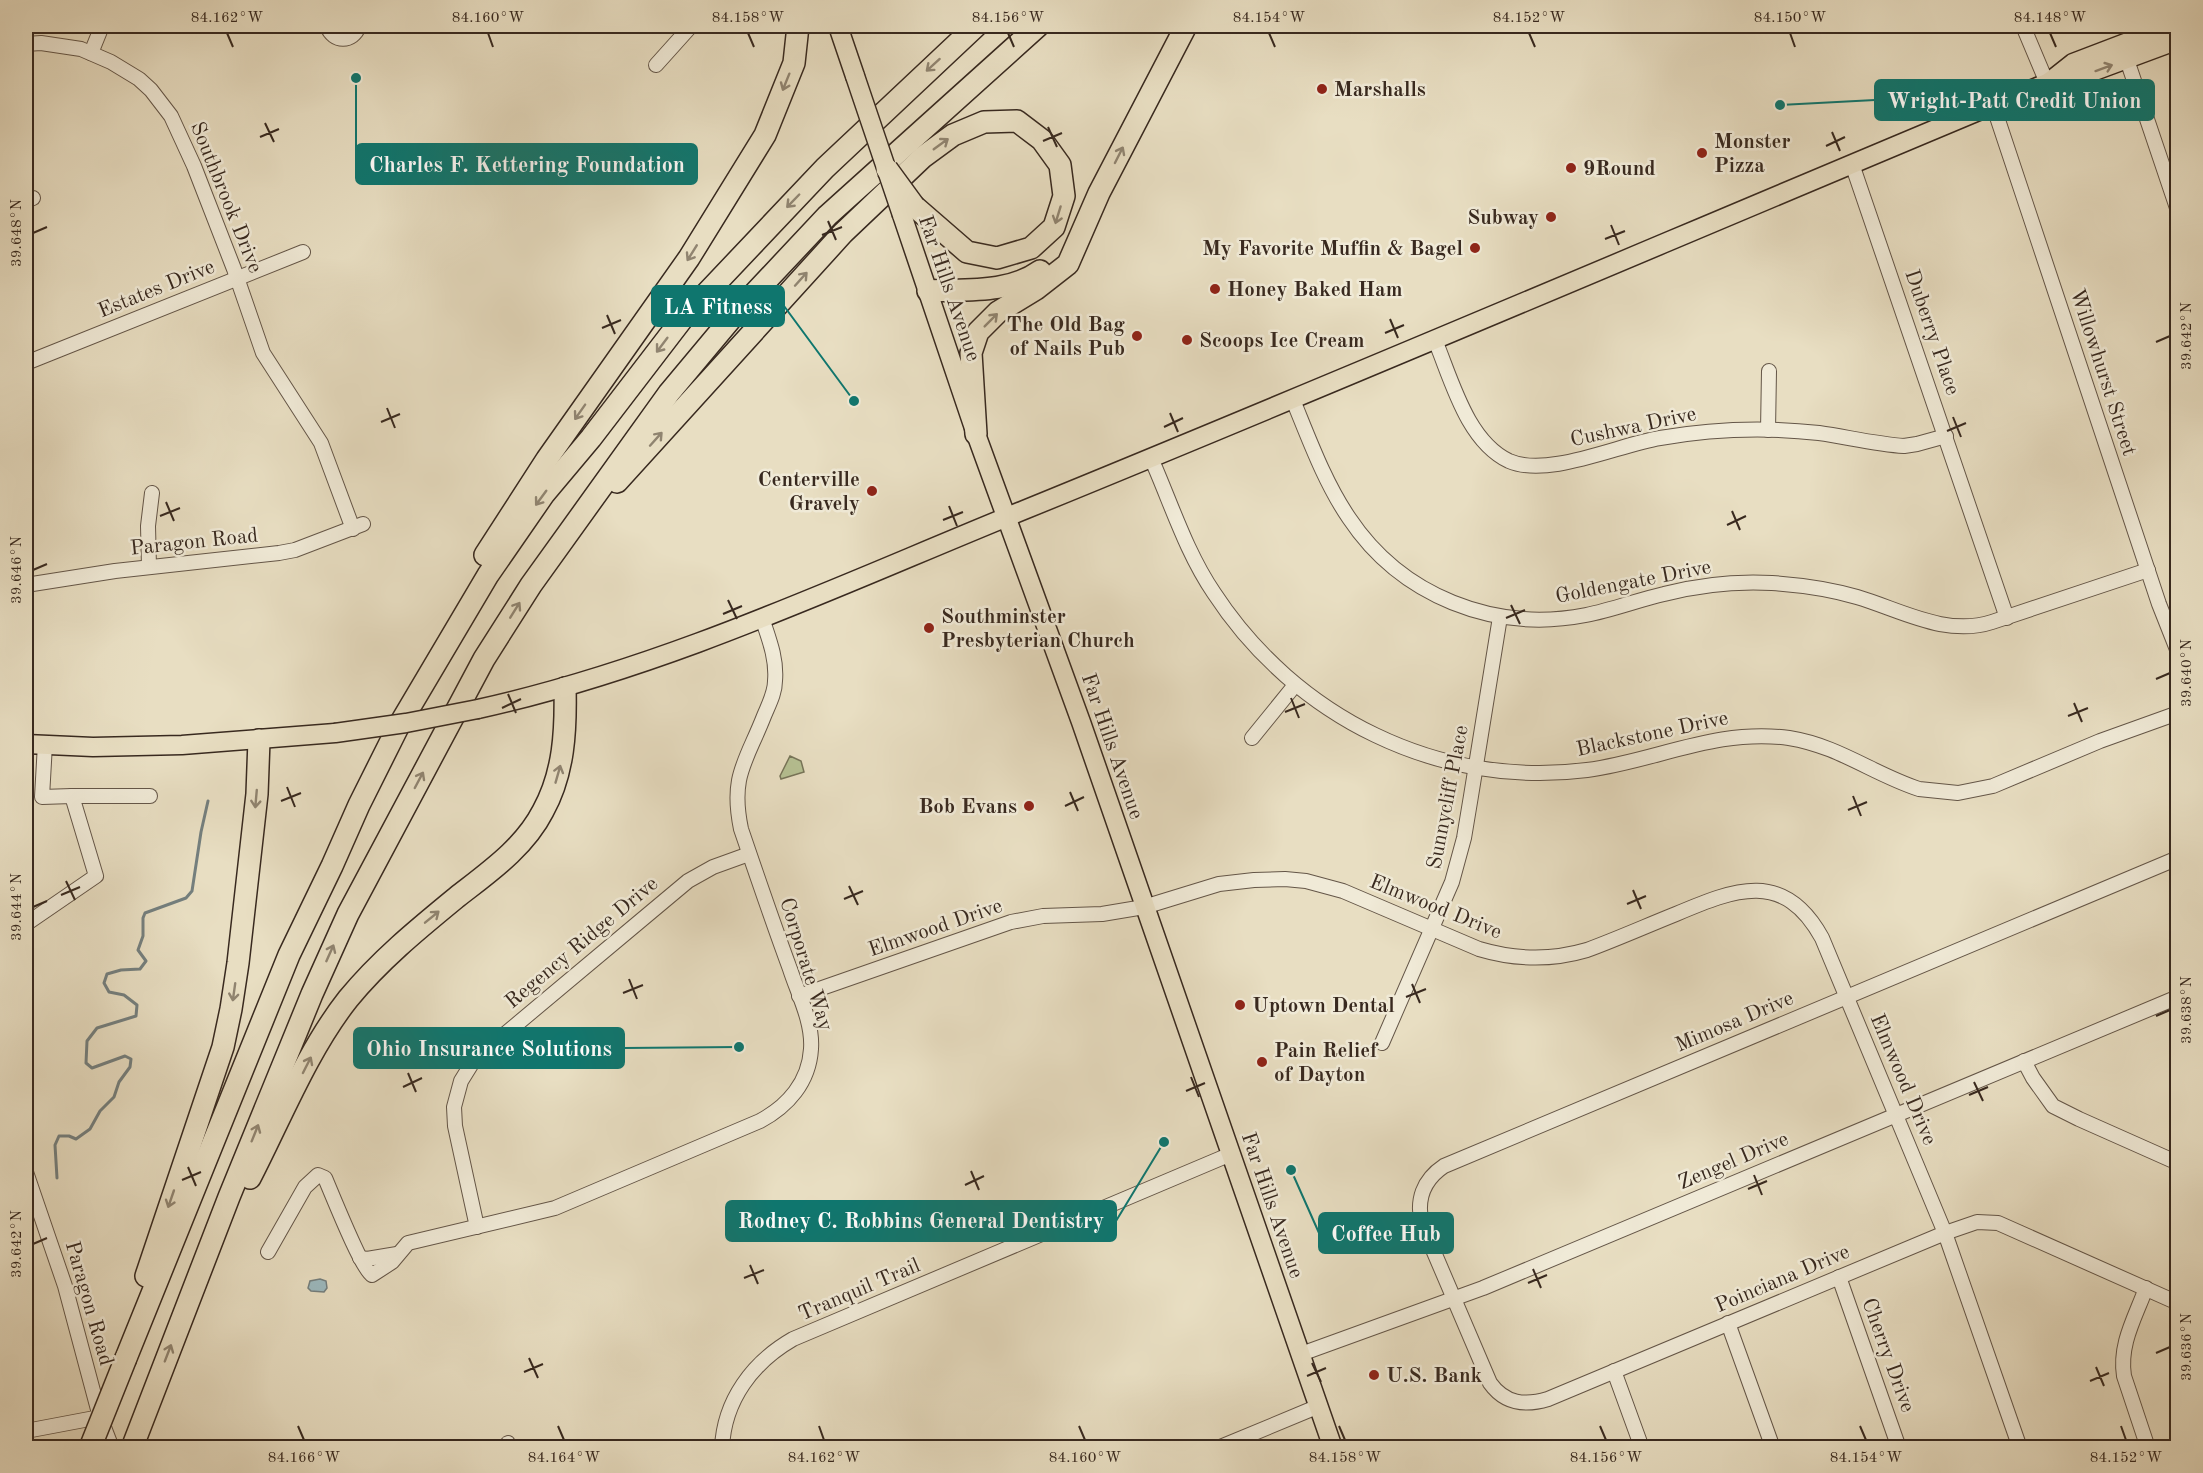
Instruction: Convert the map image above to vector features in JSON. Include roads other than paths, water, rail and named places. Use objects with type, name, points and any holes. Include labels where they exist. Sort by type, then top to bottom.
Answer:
[{"type":"highway","points":[[434,666],[484,557],[547,459],[689,258],[765,135],[794,63],[798,26]]},
{"type":"highway","points":[[90,1448],[289,955],[398,727],[488,575],[544,494],[591,438],[683,318],[825,168],[976,26]]},
{"type":"highway","points":[[132,1448],[304,1015],[348,914],[484,659],[531,585],[669,393],[735,314],[827,216],[1038,26]]},
{"type":"highway","points":[[976,434],[971,353],[978,332],[998,312],[1036,289],[1068,264],[1094,204],[1186,26]]},
{"type":"highway","points":[[560,545],[843,233],[923,157],[953,135],[984,122],[1017,121],[1042,140],[1060,165],[1064,196],[1054,227],[1031,248],[997,258],[968,252],[908,210],[887,169]]},
{"type":"highway","points":[[928,291],[1008,286],[1032,277],[1054,259],[1094,204]]},
{"type":"highway","points":[[195,1285],[310,1059],[347,1001],[389,954],[506,858],[531,831],[543,812],[561,765],[566,714],[565,688]]},
{"type":"highway","points":[[126,1358],[148,1265],[223,1047],[231,1009],[256,803],[259,740]]},
{"type":"main road","points":[[838,26],[887,169]]},
{"type":"main road","points":[[26,744],[93,747],[182,746],[335,733],[406,723],[478,709],[565,688],[668,655],[895,565],[1993,105],[2048,83],[2081,76],[2170,26]]},
{"type":"main road","points":[[2124,52],[2178,40]]},
{"type":"main road","name":"Far Hills Avenue","points":[[908,210],[928,291],[976,434],[1090,747],[1333,1448]]},
{"type":"street","points":[[91,53],[102,26]]},
{"type":"street","points":[[327,26],[331,34],[337,39],[342,39],[357,33],[359,26]]},
{"type":"street","points":[[656,64],[691,26]]},
{"type":"street","points":[[2023,26],[2048,83]]},
{"type":"street","name":"Southbrook Drive","points":[[26,44],[66,46],[91,53],[123,68],[139,79],[171,116],[191,158],[263,353],[321,443],[358,526]]},
{"type":"street","points":[[2124,52],[2176,204]]},
{"type":"street","name":"Willowhurst Street","points":[[1993,105],[2148,570],[2178,652]]},
{"type":"street","name":"Duberry Place","points":[[1852,164],[2007,618]]},
{"type":"street","name":"Estates Drive","points":[[26,363],[303,252]]},
{"type":"street","name":"Cushwa Drive","points":[[1435,340],[1477,435],[1495,452],[1513,462],[1551,466],[1659,438],[1703,432],[1768,430],[1819,433],[1904,446],[1946,436]]},
{"type":"street","points":[[1768,430],[1769,370]]},
{"type":"street","name":"Goldengate Drive","points":[[1293,399],[1340,504],[1364,540],[1393,568],[1425,590],[1463,607],[1500,617],[1564,619],[1694,588],[1744,583],[1803,586],[1833,591],[1872,601],[1934,623],[1952,626],[1986,624],[2148,570]]},
{"type":"street","name":"Blackstone Drive","points":[[1151,458],[1188,548],[1213,592],[1246,637],[1295,685],[1338,716],[1379,738],[1419,754],[1475,768],[1518,773],[1585,770],[1610,766],[1710,740],[1765,736],[1789,738],[1830,749],[1919,789],[1935,792],[1964,792],[1993,786],[2100,741],[2178,713]]},
{"type":"street","points":[[150,567],[148,526],[152,494]]},
{"type":"street","name":"Paragon Road","points":[[26,585],[150,567],[279,553],[295,550],[358,526]]},
{"type":"street","name":"Sunnycliff Place","points":[[1382,1043],[1452,882],[1464,838],[1500,617]]},
{"type":"street","name":"Corporate Way","points":[[268,1252],[304,1187],[318,1175],[325,1178],[360,1258],[368,1274],[372,1275],[392,1262],[408,1244],[555,1208],[772,1115],[784,1106],[796,1090],[809,1061],[810,1033],[749,854],[738,814],[740,770],[763,720],[775,682],[774,655],[762,618]]},
{"type":"street","points":[[1252,738],[1295,685]]},
{"type":"street","points":[[45,744],[42,796],[150,796]]},
{"type":"street","points":[[26,924],[96,876],[72,796]]},
{"type":"street","name":"Regency Ridge Drive","points":[[477,1227],[456,1134],[453,1107],[461,1081],[474,1060],[688,881],[713,867],[749,854]]},
{"type":"street","name":"Mimosa Drive","points":[[1454,1299],[1419,1212],[1421,1194],[1426,1183],[1436,1171],[2178,858]]},
{"type":"street","name":"Elmwood Drive","points":[[799,996],[1011,922],[1043,916],[1102,914],[1144,907],[1219,884],[1254,880],[1306,881],[1343,891],[1433,928],[1463,943],[1497,954],[1538,959],[1569,955],[1612,941],[1718,896],[1741,891],[1765,891],[1794,903],[1813,922],[1822,938],[1945,1233],[2020,1448]]},
{"type":"street","name":"Zengel Drive","points":[[1301,1354],[1454,1299],[2178,997]]},
{"type":"street","points":[[2025,1060],[2033,1078],[2053,1106],[2178,1163]]},
{"type":"street","name":"Tranquil Trail","points":[[722,1448],[726,1420],[738,1392],[756,1367],[787,1343],[1231,1154]]},
{"type":"street","name":"Paragon Road","points":[[26,1172],[65,1286],[100,1417],[112,1448]]},
{"type":"street","name":"Poinciana Drive","points":[[1454,1299],[1491,1383],[1502,1396],[1521,1403],[1537,1402],[1945,1233],[1977,1222],[1998,1223],[2178,1303]]},
{"type":"street","name":"Cherry Drive","points":[[1839,1277],[1899,1448]]},
{"type":"street","points":[[2146,1288],[2126,1338],[2122,1365],[2148,1448]]},
{"type":"street","points":[[1728,1323],[1773,1448]]},
{"type":"street","points":[[1614,1371],[1642,1448]]},
{"type":"street","points":[[1218,1448],[1319,1406]]},
{"type":"street","points":[[26,1431],[100,1417]]},
{"type":"water","points":[[320,1279],[326,1281],[327,1288],[324,1292],[311,1291],[308,1288],[310,1281]]},
{"type":"waterway","points":[[57,1178],[55,1145],[59,1136],[76,1139],[90,1129],[100,1111],[114,1097],[119,1082],[130,1067],[131,1059],[125,1056],[92,1068],[86,1063],[87,1041],[97,1028],[136,1016],[137,1005],[124,995],[109,992],[104,983],[107,974],[121,970],[140,969],[146,961],[138,950],[143,936],[145,913],[186,898],[192,891],[208,801]]},
{"type":"place","name":"Charles F. Kettering Foundation","points":[[356,78]]},
{"type":"place","name":"Marshalls","points":[[1322,89]]},
{"type":"place","name":"Wright-Patt Credit Union","points":[[1780,105]]},
{"type":"place","name":"Monster Pizza","points":[[1702,153]]},
{"type":"place","name":"9Round","points":[[1571,168]]},
{"type":"place","name":"Subway","points":[[1551,217]]},
{"type":"place","name":"My Favorite Muffin & Bagel","points":[[1475,248]]},
{"type":"place","name":"Honey Baked Ham","points":[[1215,289]]},
{"type":"place","name":"The Old Bag of Nails Pub","points":[[1137,336]]},
{"type":"place","name":"Scoops Ice Cream","points":[[1187,340]]},
{"type":"place","name":"LA Fitness","points":[[854,401]]},
{"type":"place","name":"Centerville Gravely","points":[[872,491]]},
{"type":"place","name":"Southminster Presbyterian Church","points":[[929,628]]},
{"type":"place","name":"Bob Evans","points":[[1029,806]]},
{"type":"place","name":"Uptown Dental","points":[[1240,1005]]},
{"type":"place","name":"Ohio Insurance Solutions","points":[[739,1047]]},
{"type":"place","name":"Pain Relief of Dayton","points":[[1262,1062]]},
{"type":"place","name":"Rodney C. Robbins General Dentistry","points":[[1164,1142]]},
{"type":"place","name":"Coffee Hub","points":[[1291,1170]]},
{"type":"place","name":"U.S. Bank","points":[[1374,1375]]}]
